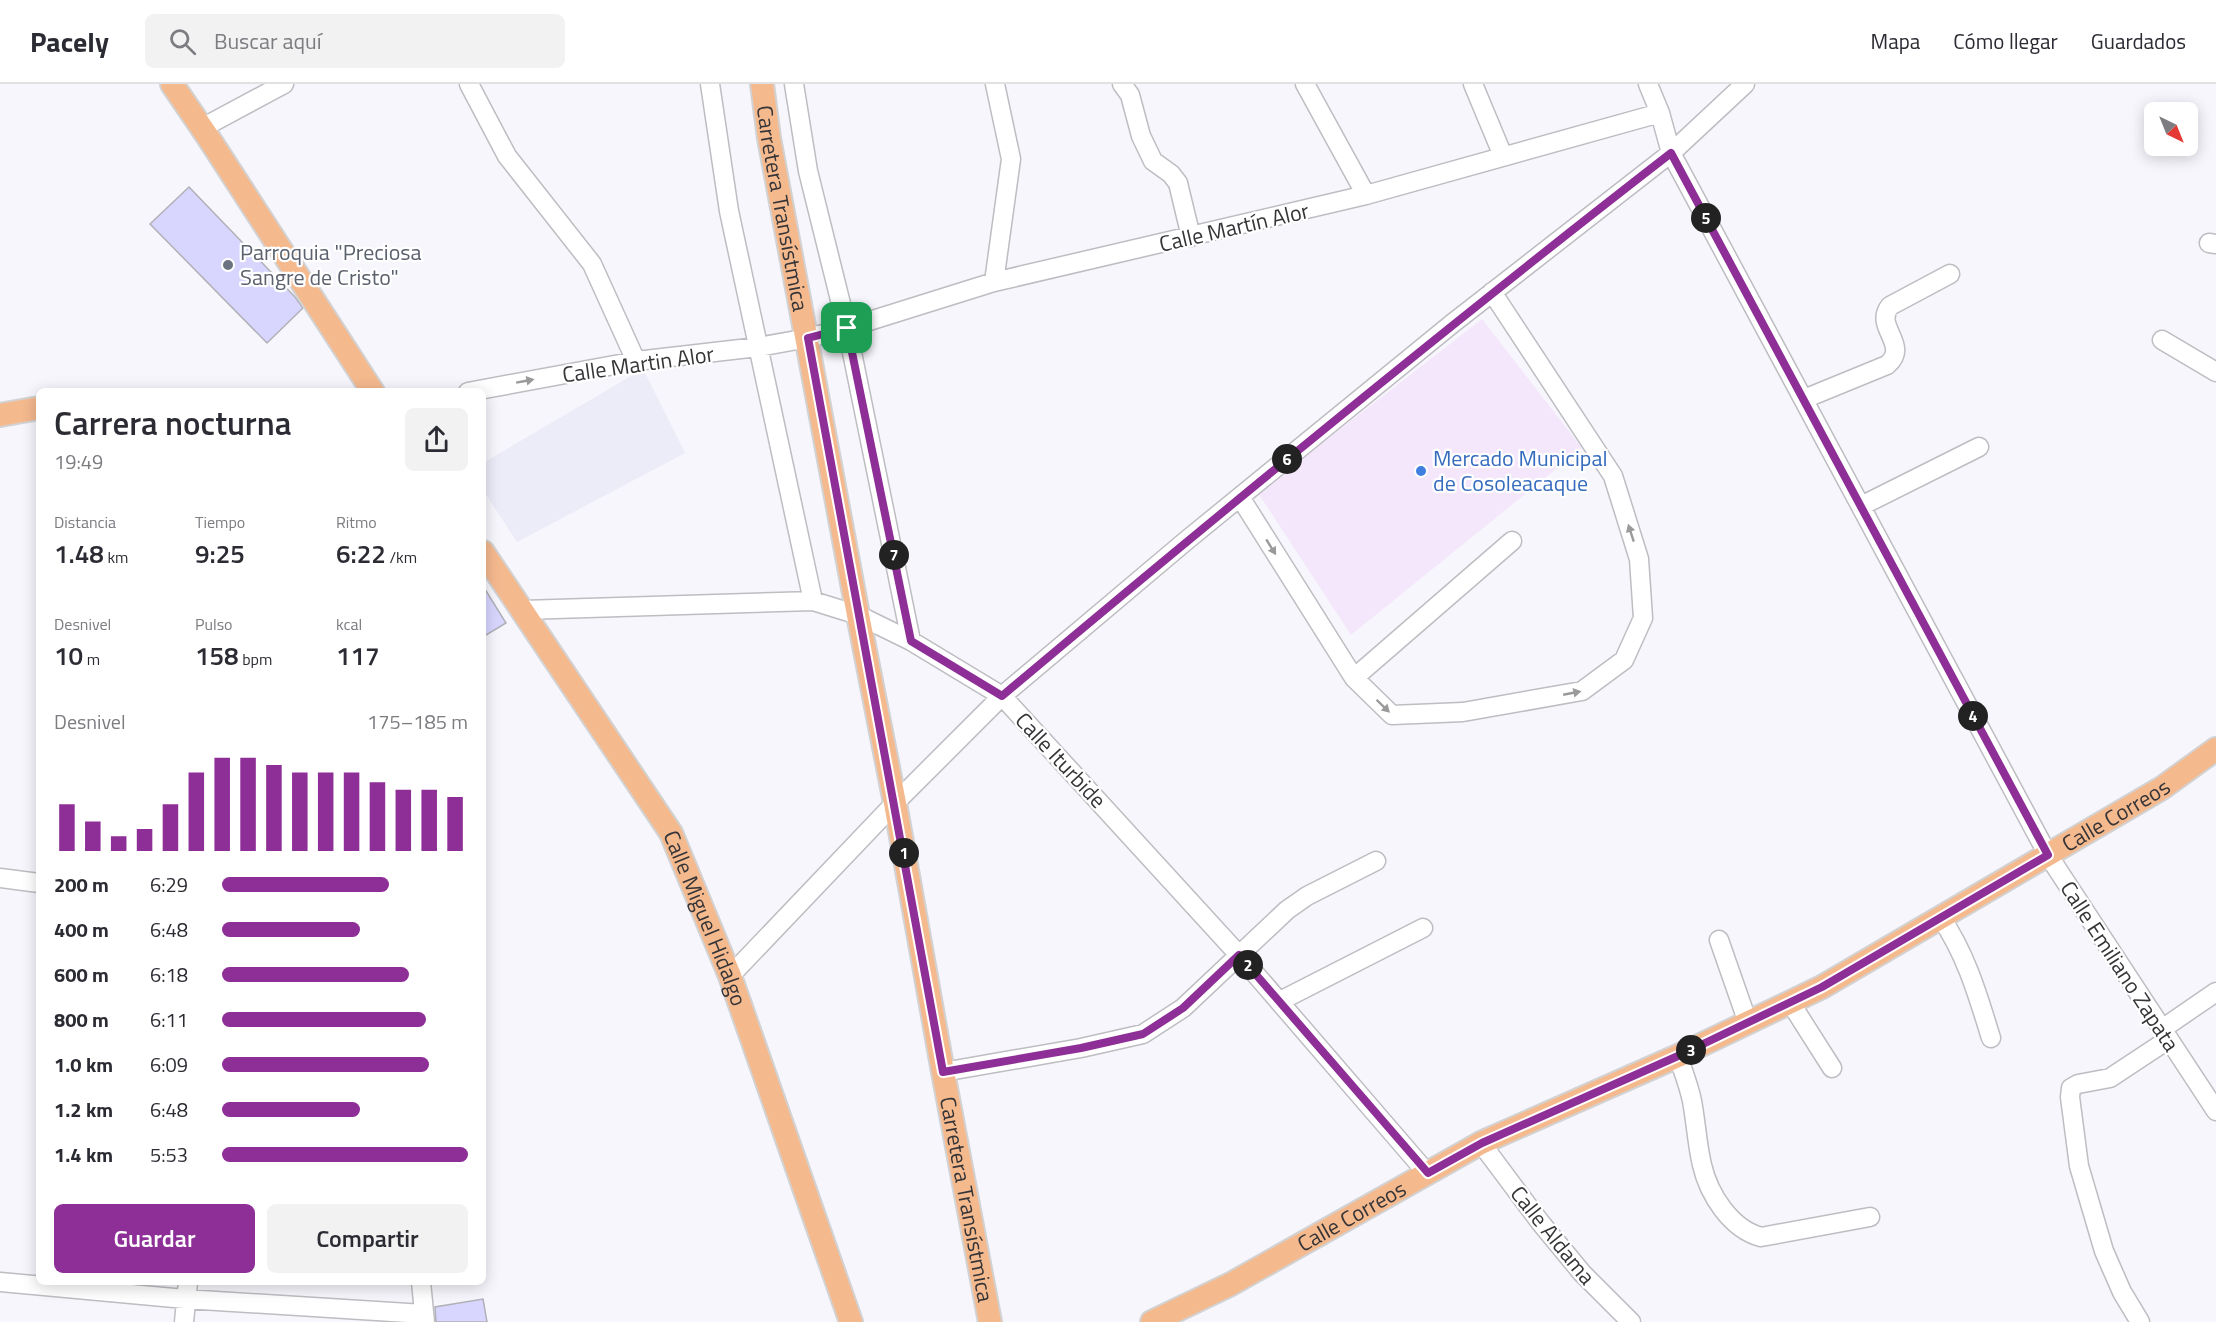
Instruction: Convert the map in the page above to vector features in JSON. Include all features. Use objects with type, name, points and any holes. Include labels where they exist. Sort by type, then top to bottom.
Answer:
[{"type":"main road","points":[[172,84],[370,388]]},
{"type":"main road","name":"Carretera Transístmica","points":[[762,84],[769,138],[895,803],[990,1322]]},
{"type":"main road","points":[[0,415],[36,409]]},
{"type":"main road","name":"Calle Miguel Hidalgo","points":[[486,556],[671,833],[730,976],[850,1322]]},
{"type":"main road","name":"Calle Correos","points":[[1152,1322],[1231,1284],[1482,1143],[1678,1056],[1822,987],[2162,789],[2216,749]]},
{"type":"street","points":[[202,128],[284,84]]},
{"type":"street","points":[[469,84],[507,156],[592,264],[636,361]]},
{"type":"street","points":[[710,84],[729,211],[813,601]]},
{"type":"street","points":[[794,84],[808,171],[847,328],[911,641]]},
{"type":"street","points":[[994,282],[1011,159],[995,84]]},
{"type":"street","points":[[1122,84],[1130,95],[1141,136],[1153,160],[1171,174],[1178,183],[1191,237]]},
{"type":"street","points":[[1305,84],[1366,195]]},
{"type":"street","points":[[1473,84],[1503,156]]},
{"type":"street","name":"Calle Emiliano Zapata","points":[[1648,84],[1660,113],[1671,153],[2048,855],[2216,1111]]},
{"type":"street","points":[[730,976],[895,803],[1002,696],[1240,497],[1492,292],[1671,153],[1745,84]]},
{"type":"street","name":"Calle Martín Alor","points":[[808,338],[994,282],[1366,195],[1660,113]]},
{"type":"street","points":[[1804,399],[1887,364],[1894,358],[1896,351],[1885,320],[1885,312],[1890,306],[1950,274]]},
{"type":"street","points":[[1240,497],[1354,678],[1392,715],[1463,712],[1582,691],[1624,660],[1643,618],[1640,559],[1613,476],[1492,292]]},
{"type":"street","name":"Calle Martin Alor","points":[[486,389],[636,361],[758,347],[808,338]]},
{"type":"street","points":[[2162,340],[2216,372]]},
{"type":"street","points":[[1861,506],[1979,447]]},
{"type":"street","points":[[1354,678],[1512,541]]},
{"type":"street","name":"Calle Iturbide","points":[[523,610],[813,601],[858,615],[911,641],[1002,696],[1239,955],[1428,1173]]},
{"type":"street","points":[[943,1072],[1081,1048],[1143,1034],[1183,1008],[1287,910],[1307,896],[1376,861]]},
{"type":"street","points":[[0,879],[36,883]]},
{"type":"street","points":[[1941,918],[1955,938],[1977,992],[1991,1038]]},
{"type":"street","points":[[1280,1001],[1423,928]]},
{"type":"street","points":[[1719,940],[1748,1023]]},
{"type":"street","points":[[2140,1322],[2122,1292],[2104,1251],[2079,1166],[2070,1097],[2071,1088],[2078,1084],[2110,1078],[2216,992]]},
{"type":"street","points":[[1790,1002],[1832,1068]]},
{"type":"street","points":[[1678,1056],[1691,1097],[1702,1167],[1725,1213],[1739,1226],[1761,1238],[1869,1217]]},
{"type":"street","name":"Calle Aldama","points":[[1482,1143],[1540,1222],[1582,1273],[1630,1322]]},
{"type":"street","points":[[0,1282],[36,1284]]},
{"type":"street","points":[[62,1285],[187,1291],[425,1318],[422,1285]]},
{"type":"street","points":[[184,1322],[187,1291]]},
{"type":"shaded area","name":"Mercado Municipal de Cosoleacaque","points":[[1482,319],[1582,448],[1351,635],[1258,493]]},
{"type":"shaded area","points":[[643,369],[685,453],[517,542],[486,495],[486,461]]},
{"type":"building","name":"Parroquia \"Preciosa Sangre de Cristo\"","points":[[189,187],[303,308],[267,343],[150,224]]},
{"type":"building","points":[[486,591],[506,623],[486,635]]},
{"type":"building","points":[[483,1299],[487,1322],[436,1322],[435,1307]]},
{"type":"place","name":"Parroquia \"Preciosa Sangre de Cristo\"","points":[[228,265]]},
{"type":"place","name":"Mercado Municipal de Cosoleacaque","points":[[1421,471]]},
{"type":"route","points":[[1671,153],[2048,855],[1822,987],[1678,1056],[1482,1143],[1428,1173],[1239,955],[1183,1008],[1143,1034],[1081,1048],[943,1072],[808,338],[847,328],[911,641],[1002,696],[1187,540],[1453,323],[1671,153]]}]
